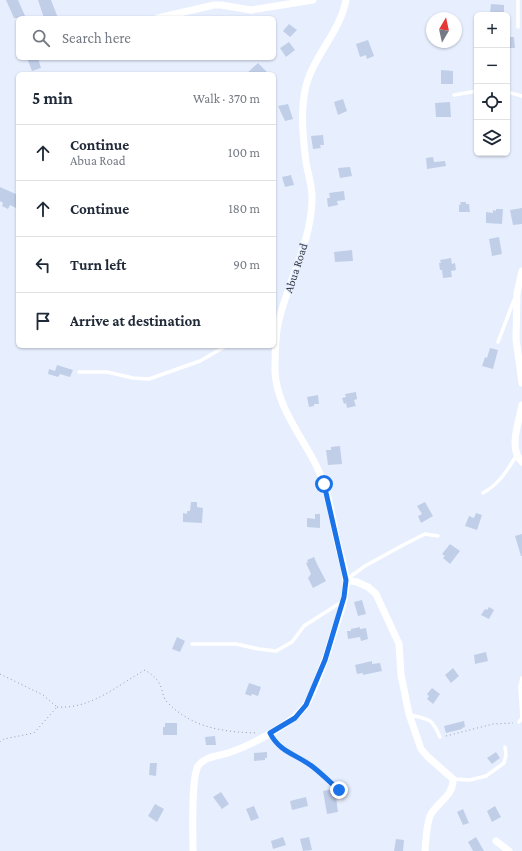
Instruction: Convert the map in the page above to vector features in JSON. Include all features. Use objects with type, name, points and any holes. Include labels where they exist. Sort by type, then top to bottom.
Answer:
[{"type":"street","points":[[167,16],[214,5],[251,10],[313,0]]},
{"type":"street","name":"Abua Road","points":[[276,334],[277,319],[306,236],[311,217],[312,198],[306,163],[303,107],[306,85],[314,66],[345,10],[346,0]]},
{"type":"street","points":[[522,271],[517,293],[516,339],[522,383]]},
{"type":"street","name":"Abua Road","points":[[275,348],[278,390],[294,427],[315,464],[324,484],[346,580]]},
{"type":"street","points":[[522,405],[515,444],[516,456],[522,462]]},
{"type":"street","points":[[193,851],[194,794],[198,766],[208,758],[229,752],[270,733],[295,718],[306,705],[325,660],[343,601],[346,580],[362,584],[376,594],[388,617],[398,644],[401,675],[409,714],[421,749],[453,779],[453,784],[449,793],[431,815],[425,851]]},
{"type":"street","points":[[496,841],[509,851]]},
{"type":"lane","points":[[518,0],[518,27]]},
{"type":"lane","points":[[454,96],[474,92]]},
{"type":"lane","points":[[510,93],[522,96]]},
{"type":"lane","points":[[498,342],[517,293]]},
{"type":"lane","points":[[79,372],[106,372],[133,378],[150,379],[200,361],[223,348]]},
{"type":"lane","points":[[483,494],[493,488],[501,479],[516,456]]},
{"type":"lane","points":[[346,580],[365,566],[418,537],[425,534],[438,536]]},
{"type":"lane","points":[[192,644],[236,644],[276,651],[292,642],[304,626],[343,601]]},
{"type":"lane","points":[[519,722],[522,718],[520,687],[522,678]]},
{"type":"lane","points":[[409,714],[431,721],[435,725],[440,737]]},
{"type":"lane","points":[[270,733],[274,741],[292,755],[313,766],[339,790],[340,800]]},
{"type":"lane","points":[[453,779],[470,780],[486,776],[504,763],[506,755],[505,747]]},
{"type":"path","points":[[0,674],[43,695],[57,707],[66,708],[103,696],[128,679],[145,670],[157,678],[165,700],[181,713],[199,724],[219,730],[270,733]]},
{"type":"path","points":[[0,742],[4,739],[34,733],[57,707]]},
{"type":"path","points":[[440,737],[493,724],[519,722]]},
{"type":"building","points":[[6,0],[18,0],[25,16],[16,16],[16,18],[14,18]]},
{"type":"building","points":[[38,0],[51,0],[57,16],[43,16]]},
{"type":"building","points":[[491,4],[504,5],[504,12],[490,12]]},
{"type":"building","points":[[289,24],[297,30],[290,37],[283,31]]},
{"type":"building","points":[[510,37],[514,37],[515,48],[510,48]]},
{"type":"building","points":[[368,40],[374,56],[367,59],[366,55],[360,57],[356,44]]},
{"type":"building","points":[[289,42],[295,50],[286,57],[280,48]]},
{"type":"building","points":[[28,60],[39,60],[41,68],[32,71]]},
{"type":"building","points":[[258,63],[267,72],[248,72]]},
{"type":"building","points":[[441,70],[453,71],[453,84],[441,84]]},
{"type":"building","points":[[343,99],[347,111],[338,115],[334,102]]},
{"type":"building","points":[[450,102],[451,117],[436,117],[435,103]]},
{"type":"building","points":[[288,104],[293,119],[285,121],[278,106]]},
{"type":"building","points":[[323,135],[324,145],[320,145],[321,148],[313,149],[311,136]]},
{"type":"building","points":[[433,157],[434,162],[445,161],[446,166],[427,169],[426,158]]},
{"type":"building","points":[[350,167],[352,176],[340,178],[338,168]]},
{"type":"building","points":[[291,175],[294,185],[285,187],[282,177]]},
{"type":"building","points":[[0,187],[16,194],[16,208],[10,205],[8,209],[2,206],[3,203],[0,201]]},
{"type":"building","points":[[344,191],[345,200],[337,201],[338,205],[328,207],[327,198],[330,198],[329,193]]},
{"type":"building","points":[[460,202],[466,202],[466,204],[469,204],[470,212],[459,212]]},
{"type":"building","points":[[522,208],[522,224],[513,225],[510,210]]},
{"type":"building","points":[[496,209],[503,209],[502,224],[486,223],[486,212],[493,213],[493,210],[496,211]]},
{"type":"building","points":[[499,237],[502,254],[492,256],[489,239]]},
{"type":"building","points":[[352,250],[353,261],[335,262],[334,252]]},
{"type":"building","points":[[451,258],[452,264],[455,263],[456,270],[451,271],[452,277],[443,278],[442,270],[440,270],[440,260]]},
{"type":"building","points":[[490,348],[498,350],[493,369],[482,366],[485,357],[487,358]]},
{"type":"building","points":[[57,365],[73,370],[70,377],[60,374],[58,377],[48,374],[49,369],[55,371]]},
{"type":"building","points":[[356,392],[357,399],[354,400],[356,406],[347,408],[346,403],[344,404],[342,398],[346,397],[345,394]]},
{"type":"building","points":[[318,395],[319,404],[314,404],[314,406],[309,407],[307,397]]},
{"type":"building","points":[[340,446],[342,464],[328,465],[326,450],[331,450],[331,447]]},
{"type":"building","points":[[191,502],[197,502],[197,507],[203,508],[202,523],[183,522],[183,513],[187,514],[187,511],[190,511]]},
{"type":"building","points":[[425,502],[433,516],[421,523],[418,516],[422,514],[417,506]]},
{"type":"building","points":[[476,513],[482,515],[477,530],[465,526],[469,516],[474,518]]},
{"type":"building","points":[[315,514],[320,514],[320,528],[307,527],[307,518],[315,519]]},
{"type":"building","points":[[522,534],[522,556],[521,556],[515,536]]},
{"type":"building","points":[[450,544],[460,551],[450,564],[443,558],[445,556],[442,554]]},
{"type":"building","points":[[314,557],[326,581],[313,588],[308,578],[311,574],[306,563],[308,562],[307,560]]},
{"type":"building","points":[[362,600],[366,614],[358,616],[354,602]]},
{"type":"building","points":[[489,607],[494,610],[489,619],[481,615],[485,609],[487,610]]},
{"type":"building","points":[[360,627],[360,629],[366,628],[368,639],[361,641],[360,637],[348,639],[347,631]]},
{"type":"building","points":[[177,637],[185,641],[180,652],[172,649]]},
{"type":"building","points":[[486,652],[488,661],[475,664],[474,655]]},
{"type":"building","points":[[372,661],[372,664],[380,663],[382,671],[363,675],[363,673],[357,674],[355,665]]},
{"type":"building","points":[[453,668],[459,676],[451,683],[445,675]]},
{"type":"building","points":[[249,683],[261,687],[258,696],[245,694]]},
{"type":"building","points":[[432,688],[440,694],[433,704],[427,699],[429,696],[427,694]]},
{"type":"building","points":[[464,721],[465,727],[462,729],[446,733],[444,726]]},
{"type":"building","points":[[165,723],[177,723],[177,735],[163,735],[163,727],[165,727]]},
{"type":"building","points":[[215,736],[216,745],[206,745],[205,737]]},
{"type":"building","points":[[267,752],[267,758],[265,758],[265,760],[254,761],[254,753]]},
{"type":"building","points":[[496,752],[500,758],[492,764],[487,758]]},
{"type":"building","points":[[150,763],[157,763],[156,776],[149,775]]},
{"type":"building","points":[[333,789],[335,791],[338,812],[327,814],[323,791]]},
{"type":"building","points":[[221,792],[229,804],[222,809],[213,797]]},
{"type":"building","points":[[306,797],[308,806],[292,810],[290,801]]},
{"type":"building","points":[[155,804],[164,809],[157,822],[148,816]]},
{"type":"building","points":[[254,806],[259,818],[251,821],[246,809]]},
{"type":"building","points":[[495,806],[501,817],[492,822],[487,811]]},
{"type":"building","points":[[463,809],[469,823],[463,825],[457,812]]},
{"type":"building","points":[[283,837],[286,845],[273,849],[271,841]]},
{"type":"building","points":[[309,837],[312,850],[303,851],[300,839]]},
{"type":"building","points":[[476,837],[484,851],[473,851],[468,842]]},
{"type":"building","points":[[396,839],[404,840],[403,851],[394,851]]},
{"type":"route","points":[[324,484],[346,580],[344,597],[325,660],[306,705],[295,718],[270,733],[274,741],[292,755],[313,766],[339,790]]}]
